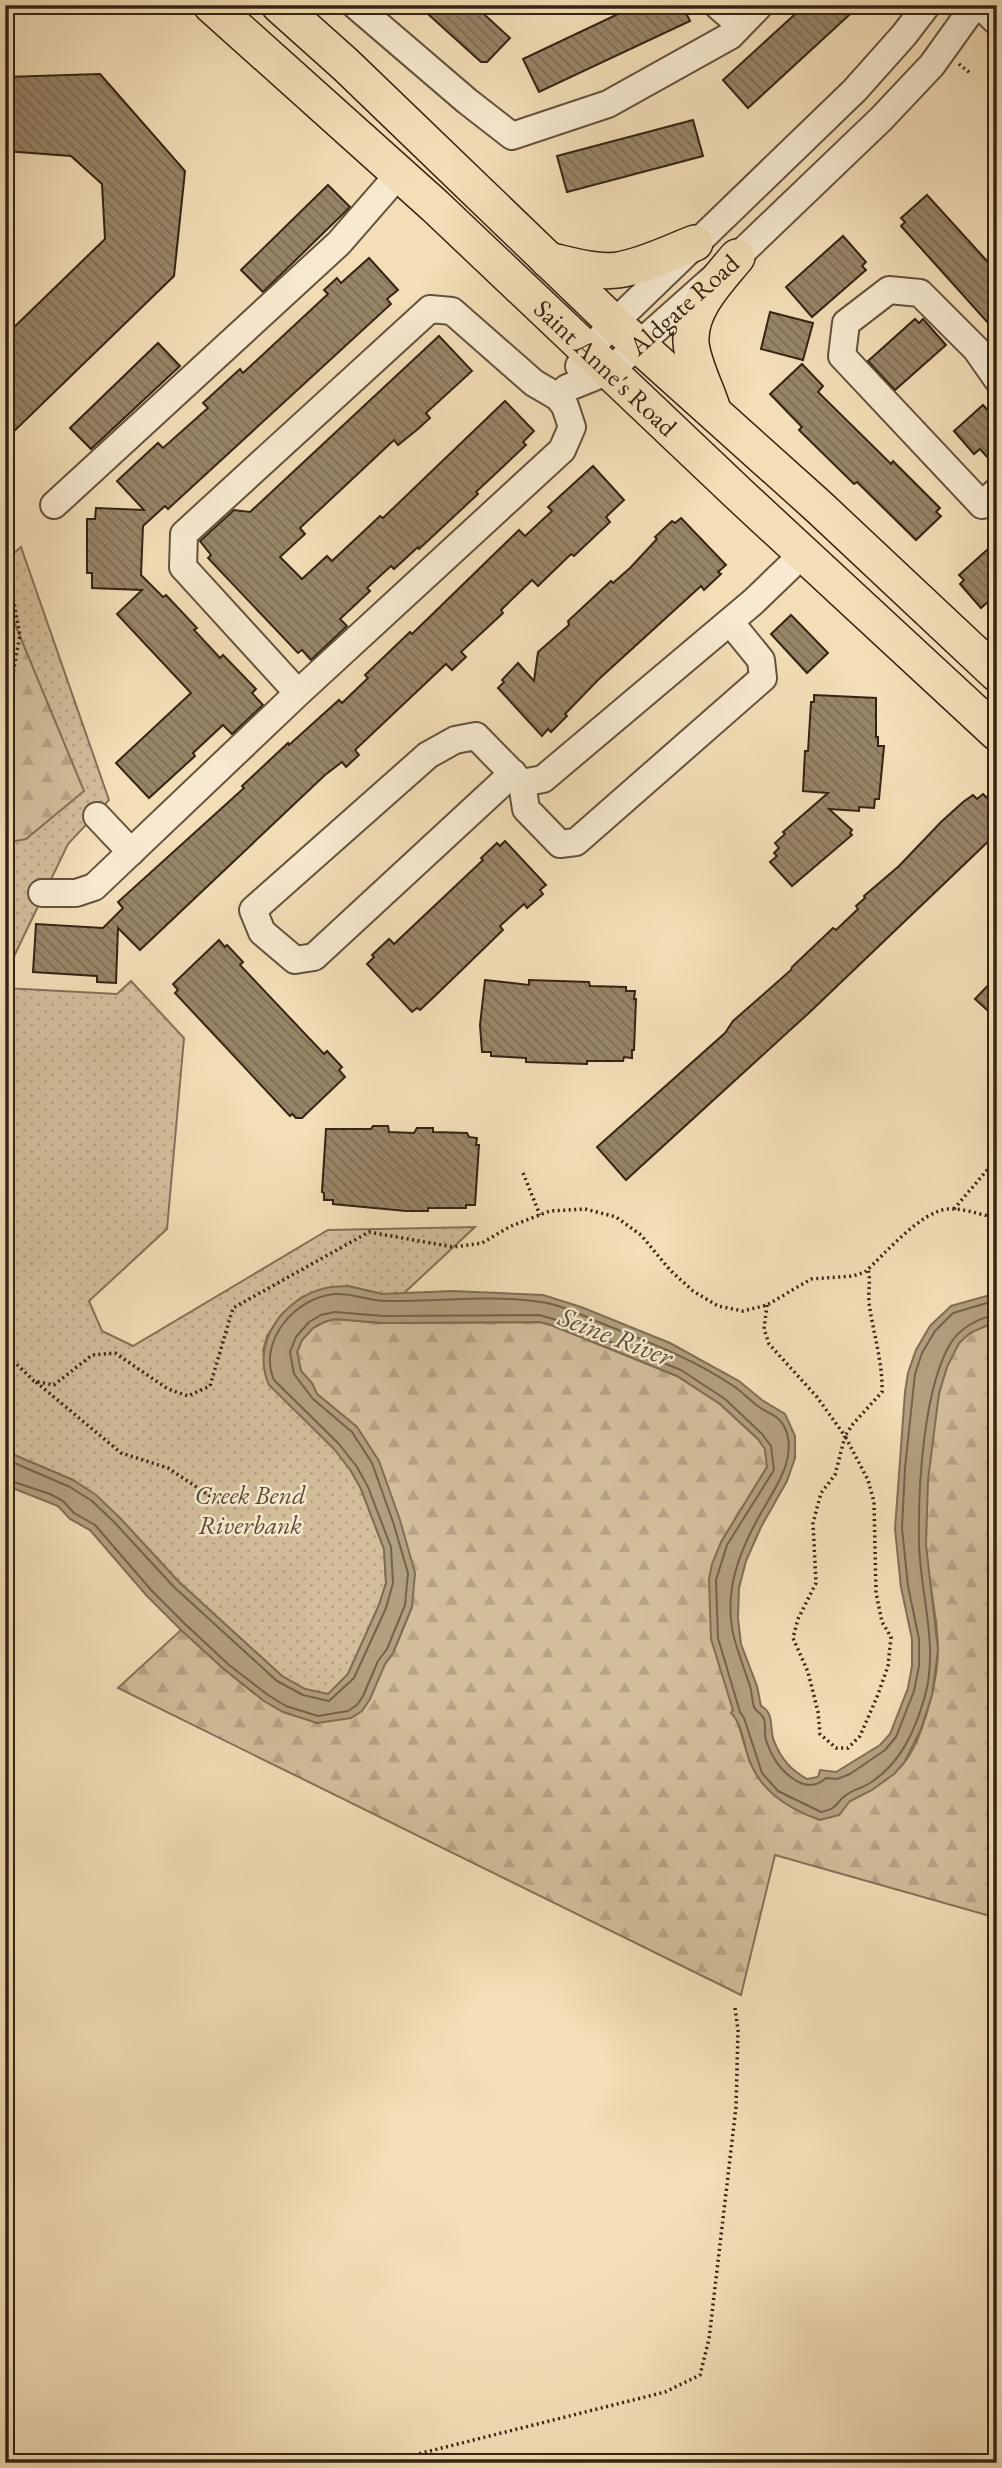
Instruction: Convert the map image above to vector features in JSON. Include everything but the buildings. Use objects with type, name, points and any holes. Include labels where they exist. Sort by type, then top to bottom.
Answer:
[{"type":"main road","name":"Saint Anne's Road","points":[[211,5],[400,174],[997,733]]},
{"type":"main road","name":"Saint Anne's Road","points":[[279,5],[346,65],[627,334],[819,507],[997,674]]},
{"type":"main road","points":[[548,260],[600,270],[618,270],[695,243]]},
{"type":"main road","points":[[716,416],[691,342],[694,323],[703,299],[737,257]]},
{"type":"street","points":[[355,5],[512,136],[608,104],[730,36],[760,5]]},
{"type":"street","points":[[717,5],[740,25]]},
{"type":"street","name":"Aldgate Road","points":[[627,334],[695,243],[855,90],[927,5]]},
{"type":"street","points":[[978,5],[997,22]]},
{"type":"street","name":"Aldgate Road","points":[[563,392],[627,334],[737,257],[881,119],[932,65],[978,5]]},
{"type":"street","points":[[54,505],[339,243],[400,174]]},
{"type":"street","points":[[997,379],[976,349],[920,293],[889,290],[846,323],[842,356],[982,505],[997,491]]},
{"type":"street","points":[[42,893],[76,893],[94,887],[298,693],[562,450],[572,427],[563,392],[534,383],[452,311],[430,309],[184,534],[183,567],[298,693]]},
{"type":"street","points":[[730,622],[761,660],[763,678],[576,842],[560,845],[526,809],[517,778],[476,736],[455,740],[428,755],[253,910],[262,932],[295,960],[314,957],[353,919],[517,778],[543,779],[730,622],[804,553]]},
{"type":"street","points":[[97,816],[131,852]]},
{"type":"path","points":[[957,62],[970,73]]},
{"type":"path","points":[[5,556],[20,635],[5,718]]},
{"type":"path","points":[[954,1209],[988,1169],[997,1163]]},
{"type":"path","points":[[523,1173],[540,1215]]},
{"type":"path","points":[[34,1381],[54,1385],[92,1355],[115,1353],[168,1389],[188,1396],[210,1386],[233,1308],[369,1232],[453,1247],[482,1242],[512,1226],[550,1211],[585,1209],[616,1217],[640,1235],[670,1270],[693,1291],[718,1306],[743,1311],[767,1305],[811,1279],[853,1276],[867,1269],[930,1214],[954,1209],[997,1218]]},
{"type":"path","points":[[767,1305],[764,1329],[769,1344],[817,1397],[845,1436],[868,1480],[874,1502],[876,1593],[882,1622],[891,1637],[888,1666],[860,1736],[848,1748],[836,1748],[820,1734],[818,1712],[808,1672],[793,1638],[798,1619],[816,1583],[813,1523],[821,1493],[835,1475],[845,1436],[882,1392],[883,1377],[868,1296],[870,1279],[867,1269]]},
{"type":"path","points":[[5,1353],[34,1381],[121,1453],[168,1468],[222,1504]]},
{"type":"path","points":[[382,2463],[665,2392],[700,2375],[709,2339],[736,2107],[738,2030],[735,2008]]},
{"type":"green space","points":[[21,547],[109,800],[68,844],[5,975],[5,561]]},
{"type":"green space","points":[[5,600],[84,791],[26,839],[5,843]]},
{"type":"green space","name":"Creek Bend Riverbank","points":[[131,981],[184,1038],[167,1229],[89,1301],[102,1331],[133,1346],[328,1230],[475,1227],[402,1295],[382,1294],[348,1286],[302,1297],[281,1315],[267,1336],[263,1351],[351,1471],[361,1489],[384,1549],[386,1583],[379,1605],[348,1674],[328,1695],[305,1689],[282,1676],[179,1582],[119,1517],[73,1480],[5,1451],[5,988],[117,994]]},
{"type":"green space","points":[[335,1319],[382,1323],[540,1322],[551,1325],[677,1376],[720,1404],[758,1439],[765,1449],[767,1467],[721,1542],[737,1720],[750,1763],[850,1801],[878,1786],[902,1765],[916,1742],[928,1710],[938,1650],[926,1544],[929,1469],[936,1409],[950,1359],[960,1342],[972,1331],[997,1321],[997,1918],[775,1855],[741,1995],[118,1688],[181,1630],[264,1701],[317,1723],[385,1664],[393,1653],[412,1607],[357,1427],[317,1394],[312,1383],[301,1371],[297,1352],[302,1340],[313,1328]]},
{"type":"water","name":"Seine River","points":[[348,1286],[382,1294],[452,1291],[543,1295],[581,1307],[670,1343],[739,1381],[785,1414],[795,1436],[795,1458],[787,1481],[761,1527],[746,1561],[739,1588],[738,1618],[741,1644],[757,1686],[761,1706],[770,1717],[774,1741],[787,1763],[807,1779],[818,1777],[820,1770],[836,1772],[880,1745],[890,1734],[908,1688],[912,1666],[912,1639],[901,1587],[895,1529],[908,1373],[916,1350],[930,1326],[951,1306],[997,1293],[997,1321],[970,1333],[959,1343],[947,1367],[939,1393],[928,1480],[926,1545],[938,1650],[932,1695],[921,1729],[904,1763],[872,1790],[850,1801],[839,1815],[820,1820],[796,1810],[774,1796],[766,1787],[752,1766],[739,1726],[731,1713],[733,1710],[711,1639],[709,1579],[721,1542],[767,1467],[765,1449],[758,1439],[720,1404],[677,1376],[551,1325],[540,1322],[382,1323],[335,1319],[313,1328],[302,1340],[297,1352],[301,1371],[312,1383],[317,1394],[357,1427],[379,1461],[415,1573],[412,1607],[393,1653],[385,1664],[370,1699],[362,1711],[351,1718],[317,1723],[283,1712],[264,1701],[180,1629],[147,1596],[90,1530],[70,1519],[58,1506],[5,1485],[5,1451],[73,1480],[96,1495],[179,1582],[282,1676],[305,1689],[328,1694],[348,1674],[379,1605],[386,1583],[384,1549],[361,1489],[351,1471],[334,1449],[269,1385],[264,1369],[264,1353],[275,1324],[297,1301],[326,1288]]}]
